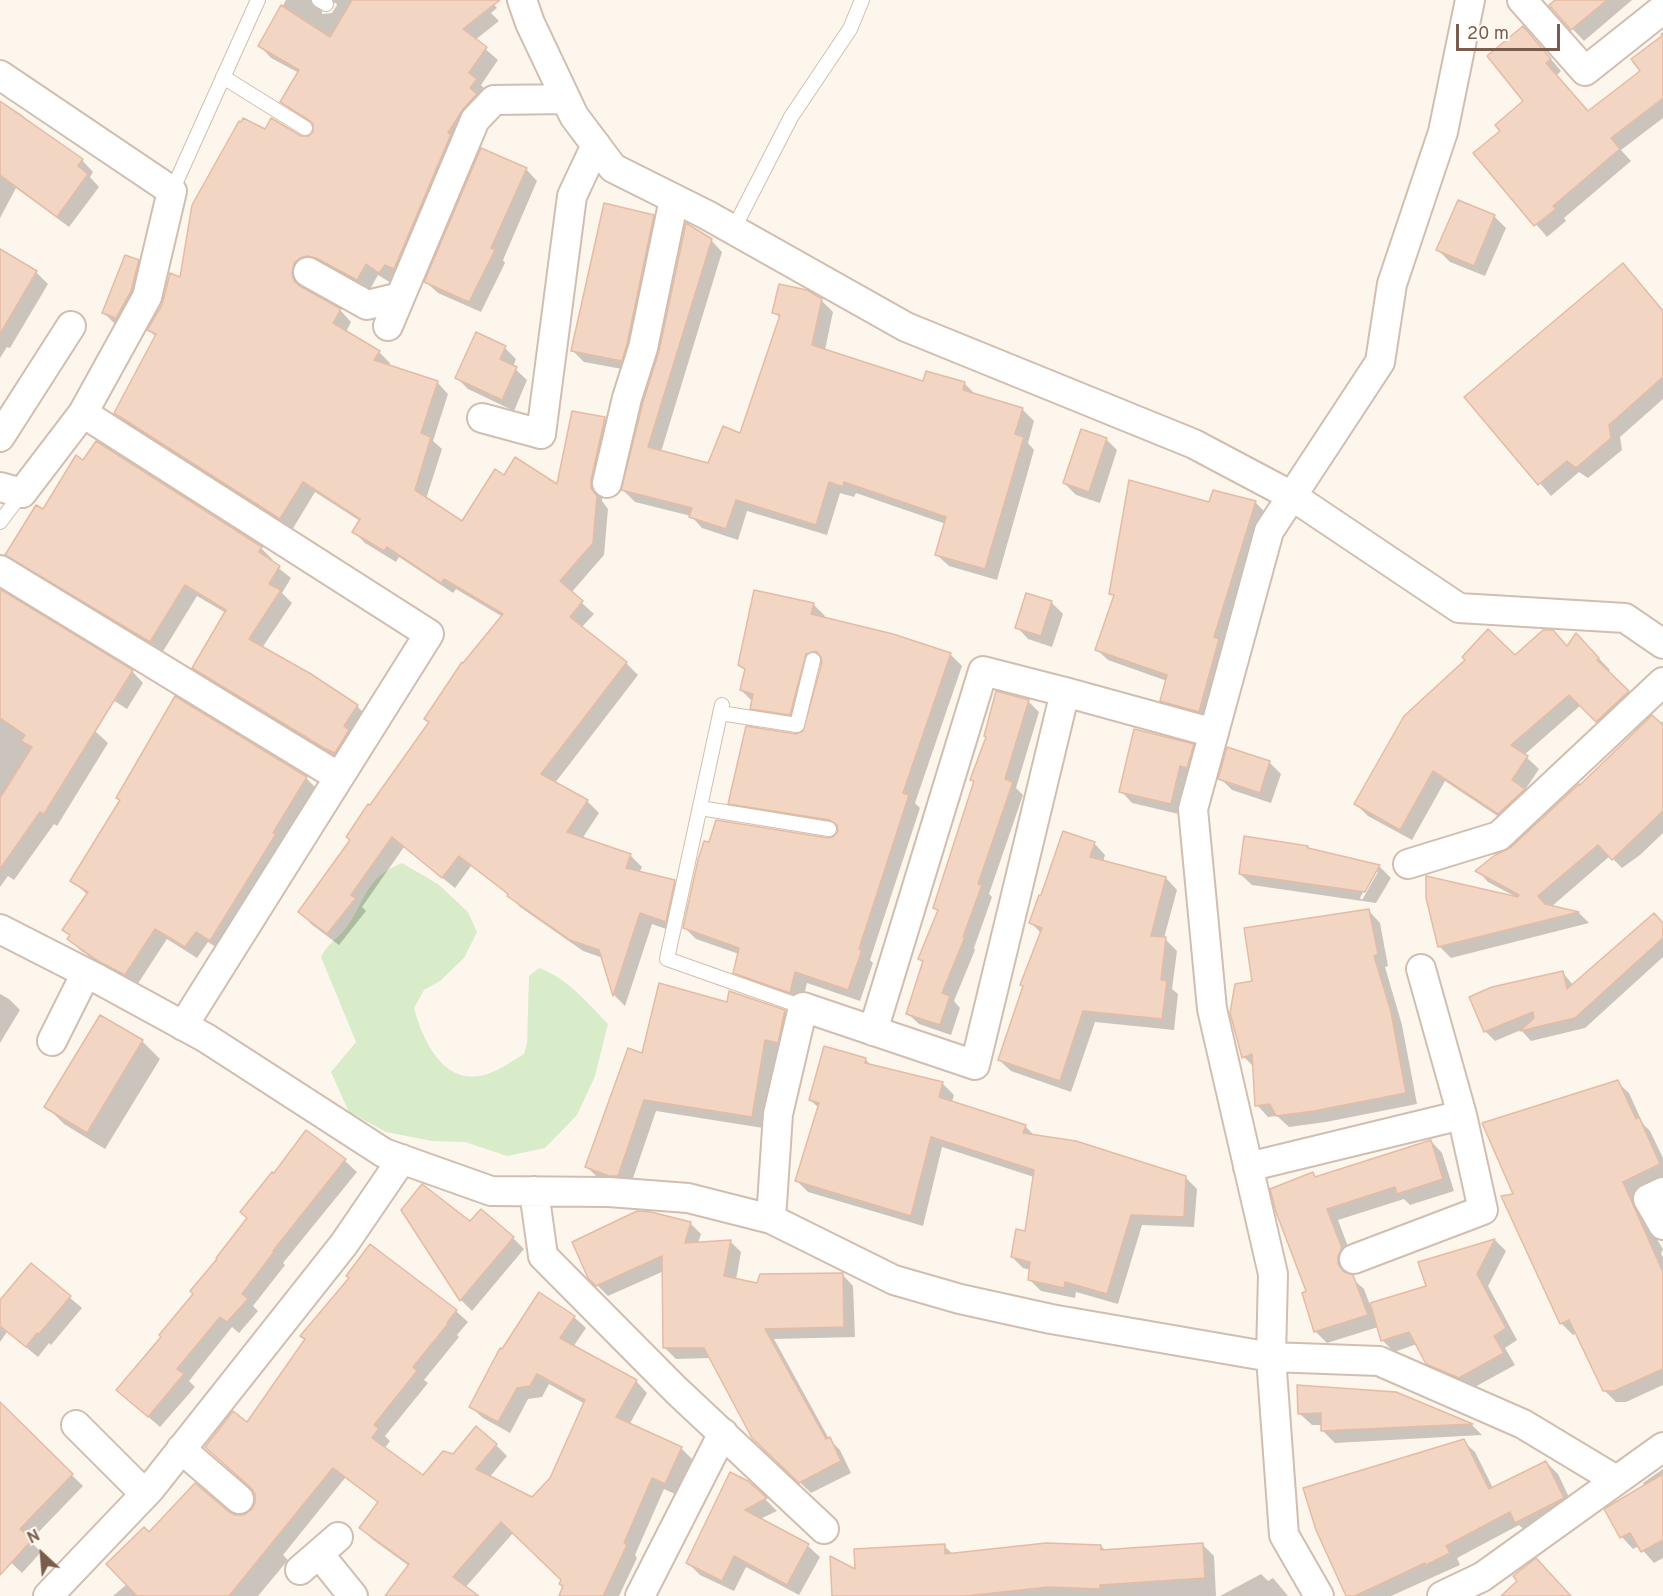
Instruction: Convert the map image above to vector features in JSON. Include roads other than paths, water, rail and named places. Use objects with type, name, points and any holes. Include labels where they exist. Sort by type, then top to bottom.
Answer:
[{"type":"street","points":[[522,0],[574,117],[613,168],[733,230],[906,327],[1194,444],[1292,496],[1459,608],[1626,618],[1663,644]]},
{"type":"street","points":[[1320,1596],[1284,1535],[1271,1357],[1273,1274],[1212,1009],[1193,808],[1269,531],[1380,362],[1392,284],[1443,132],[1470,0]]},
{"type":"street","points":[[1522,0],[1585,71],[1663,9]]},
{"type":"street","points":[[0,75],[172,191],[147,297],[83,413],[11,490]]},
{"type":"street","points":[[388,326],[475,120],[494,100],[566,99]]},
{"type":"street","points":[[482,418],[541,434],[572,196],[596,146]]},
{"type":"street","points":[[607,483],[627,398],[643,348],[674,199]]},
{"type":"street","points":[[308,272],[367,305],[400,297]]},
{"type":"street","points":[[0,437],[71,326]]},
{"type":"street","points":[[83,413],[429,634],[183,1026]]},
{"type":"street","points":[[0,570],[339,777]]},
{"type":"street","points":[[873,1030],[983,671],[1214,733]]},
{"type":"street","points":[[1408,864],[1499,836],[1663,682]]},
{"type":"street","points":[[771,1219],[778,1114],[803,1007],[975,1065],[1065,692]]},
{"type":"street","points":[[0,929],[206,1038],[384,1153],[491,1191],[609,1192],[688,1198],[771,1219],[894,1280],[960,1299],[1051,1319],[1271,1357],[1379,1361],[1523,1424],[1616,1480]]},
{"type":"street","points":[[1354,1259],[1483,1210],[1462,1115],[1421,969]]},
{"type":"street","points":[[52,1041],[86,973]]},
{"type":"street","points":[[1248,1167],[1462,1115]]},
{"type":"street","points":[[48,1596],[145,1494],[182,1449],[344,1244],[402,1160]]},
{"type":"street","points":[[534,1191],[543,1256],[676,1390],[824,1529]]},
{"type":"street","points":[[1663,1192],[1648,1199],[1663,1225]]},
{"type":"street","points":[[76,1425],[145,1494]]},
{"type":"street","points":[[640,1596],[723,1433]]},
{"type":"street","points":[[1442,1596],[1482,1577],[1663,1447]]},
{"type":"street","points":[[182,1449],[239,1499]]},
{"type":"street","points":[[319,1554],[353,1596]]},
{"type":"lane","points":[[172,191],[258,0]]},
{"type":"lane","points":[[733,230],[791,117],[850,29],[862,0]]},
{"type":"lane","points":[[224,77],[305,128]]},
{"type":"lane","points":[[0,522],[11,490]]},
{"type":"lane","points":[[803,1007],[667,959],[721,709],[797,725],[813,660]]},
{"type":"lane","points":[[700,808],[829,830]]}]
